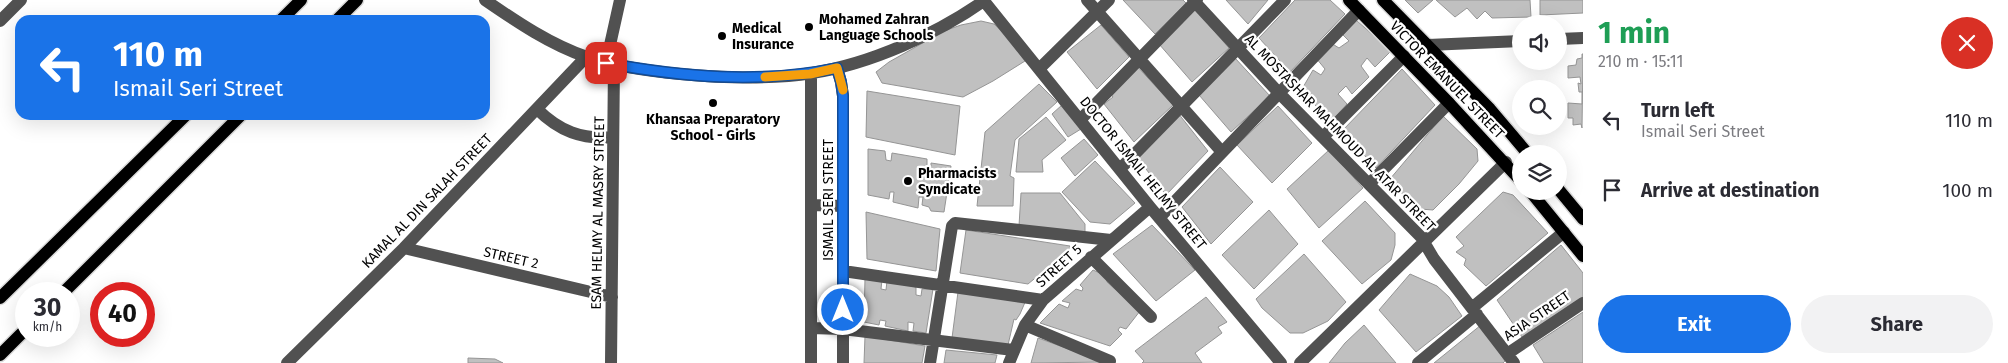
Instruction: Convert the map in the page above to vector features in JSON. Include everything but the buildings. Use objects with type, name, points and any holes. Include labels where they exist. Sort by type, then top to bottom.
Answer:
[{"type":"main road","points":[[285,15],[301,0]]},
{"type":"main road","points":[[342,15],[357,0]]},
{"type":"main road","name":"VICTOR EMANUEL STREET","points":[[1350,0],[1512,170]]},
{"type":"main road","name":"VICTOR EMANUEL STREET","points":[[1383,0],[1490,109],[1520,145]]},
{"type":"main road","points":[[0,298],[181,120]]},
{"type":"main road","points":[[74,282],[236,120]]},
{"type":"main road","points":[[1567,196],[1577,204],[1583,219]]},
{"type":"main road","points":[[1537,200],[1583,256]]},
{"type":"main road","points":[[0,356],[15,340]]},
{"type":"street","points":[[0,21],[22,0]]},
{"type":"street","points":[[485,0],[523,25],[586,57],[657,72],[759,77],[810,74],[837,68],[880,54],[951,21],[984,0]]},
{"type":"street","name":"ESAM HELMY AL MASRY STREET","points":[[611,363],[613,137],[610,63],[620,0]]},
{"type":"street","name":"DOCTOR ISMAIL HELMY STREET","points":[[984,0],[1150,207],[1281,363]]},
{"type":"street","points":[[1088,0],[1222,152]]},
{"type":"street","points":[[1039,70],[1108,0]]},
{"type":"street","points":[[1120,169],[1285,0]]},
{"type":"street","points":[[1080,120],[1195,1]]},
{"type":"street","name":"AL MOSTASHAR MAHMOUD AL ATAR STREET","points":[[1195,1],[1279,93],[1425,242],[1434,259],[1511,359]]},
{"type":"street","points":[[1159,218],[1360,10]]},
{"type":"street","points":[[1567,39],[1583,38]]},
{"type":"street","points":[[1428,45],[1512,41]]},
{"type":"street","points":[[1323,138],[1404,56]]},
{"type":"street","name":"KAMAL AL DIN SALAH STREET","points":[[287,363],[404,248],[586,57]]},
{"type":"street","name":"ISMAIL SERI STREET","points":[[837,68],[843,89],[843,363]]},
{"type":"street","name":"ISMAIL SERI STREET","points":[[810,74],[811,363]]},
{"type":"street","points":[[1369,184],[1449,102]]},
{"type":"street","points":[[537,109],[558,127],[571,134],[599,138],[613,137]]},
{"type":"street","points":[[1300,363],[1506,162]]},
{"type":"street","points":[[810,205],[843,206]]},
{"type":"street","name":"STREET 5","points":[[1009,363],[1025,325],[1043,300],[1150,207]]},
{"type":"street","points":[[930,363],[952,226],[955,223],[1111,240]]},
{"type":"street","points":[[1418,363],[1564,232]]},
{"type":"street","name":"STREET 2","points":[[404,248],[612,297]]},
{"type":"street","points":[[1091,257],[1151,317]]},
{"type":"street","points":[[843,271],[1043,300]]},
{"type":"street","name":"ASIA STREET","points":[[1511,359],[1583,303]]},
{"type":"street","points":[[1025,325],[1110,362]]},
{"type":"street","points":[[811,328],[843,329],[1013,350]]},
{"type":"slow traffic","points":[[765,77],[810,74],[837,68],[843,90]]},
{"type":"place","name":"Mohamed Zahran Language Schools","points":[[809,27]]},
{"type":"place","name":"Medical Insurance","points":[[722,36]]},
{"type":"place","name":"Khansaa Preparatory School - Girls","points":[[713,103]]},
{"type":"place","name":"Pharmacists Syndicate","points":[[908,181]]},
{"type":"route","points":[[606,63],[657,72],[708,76],[759,77],[810,74],[837,68],[843,89],[843,310]]}]
